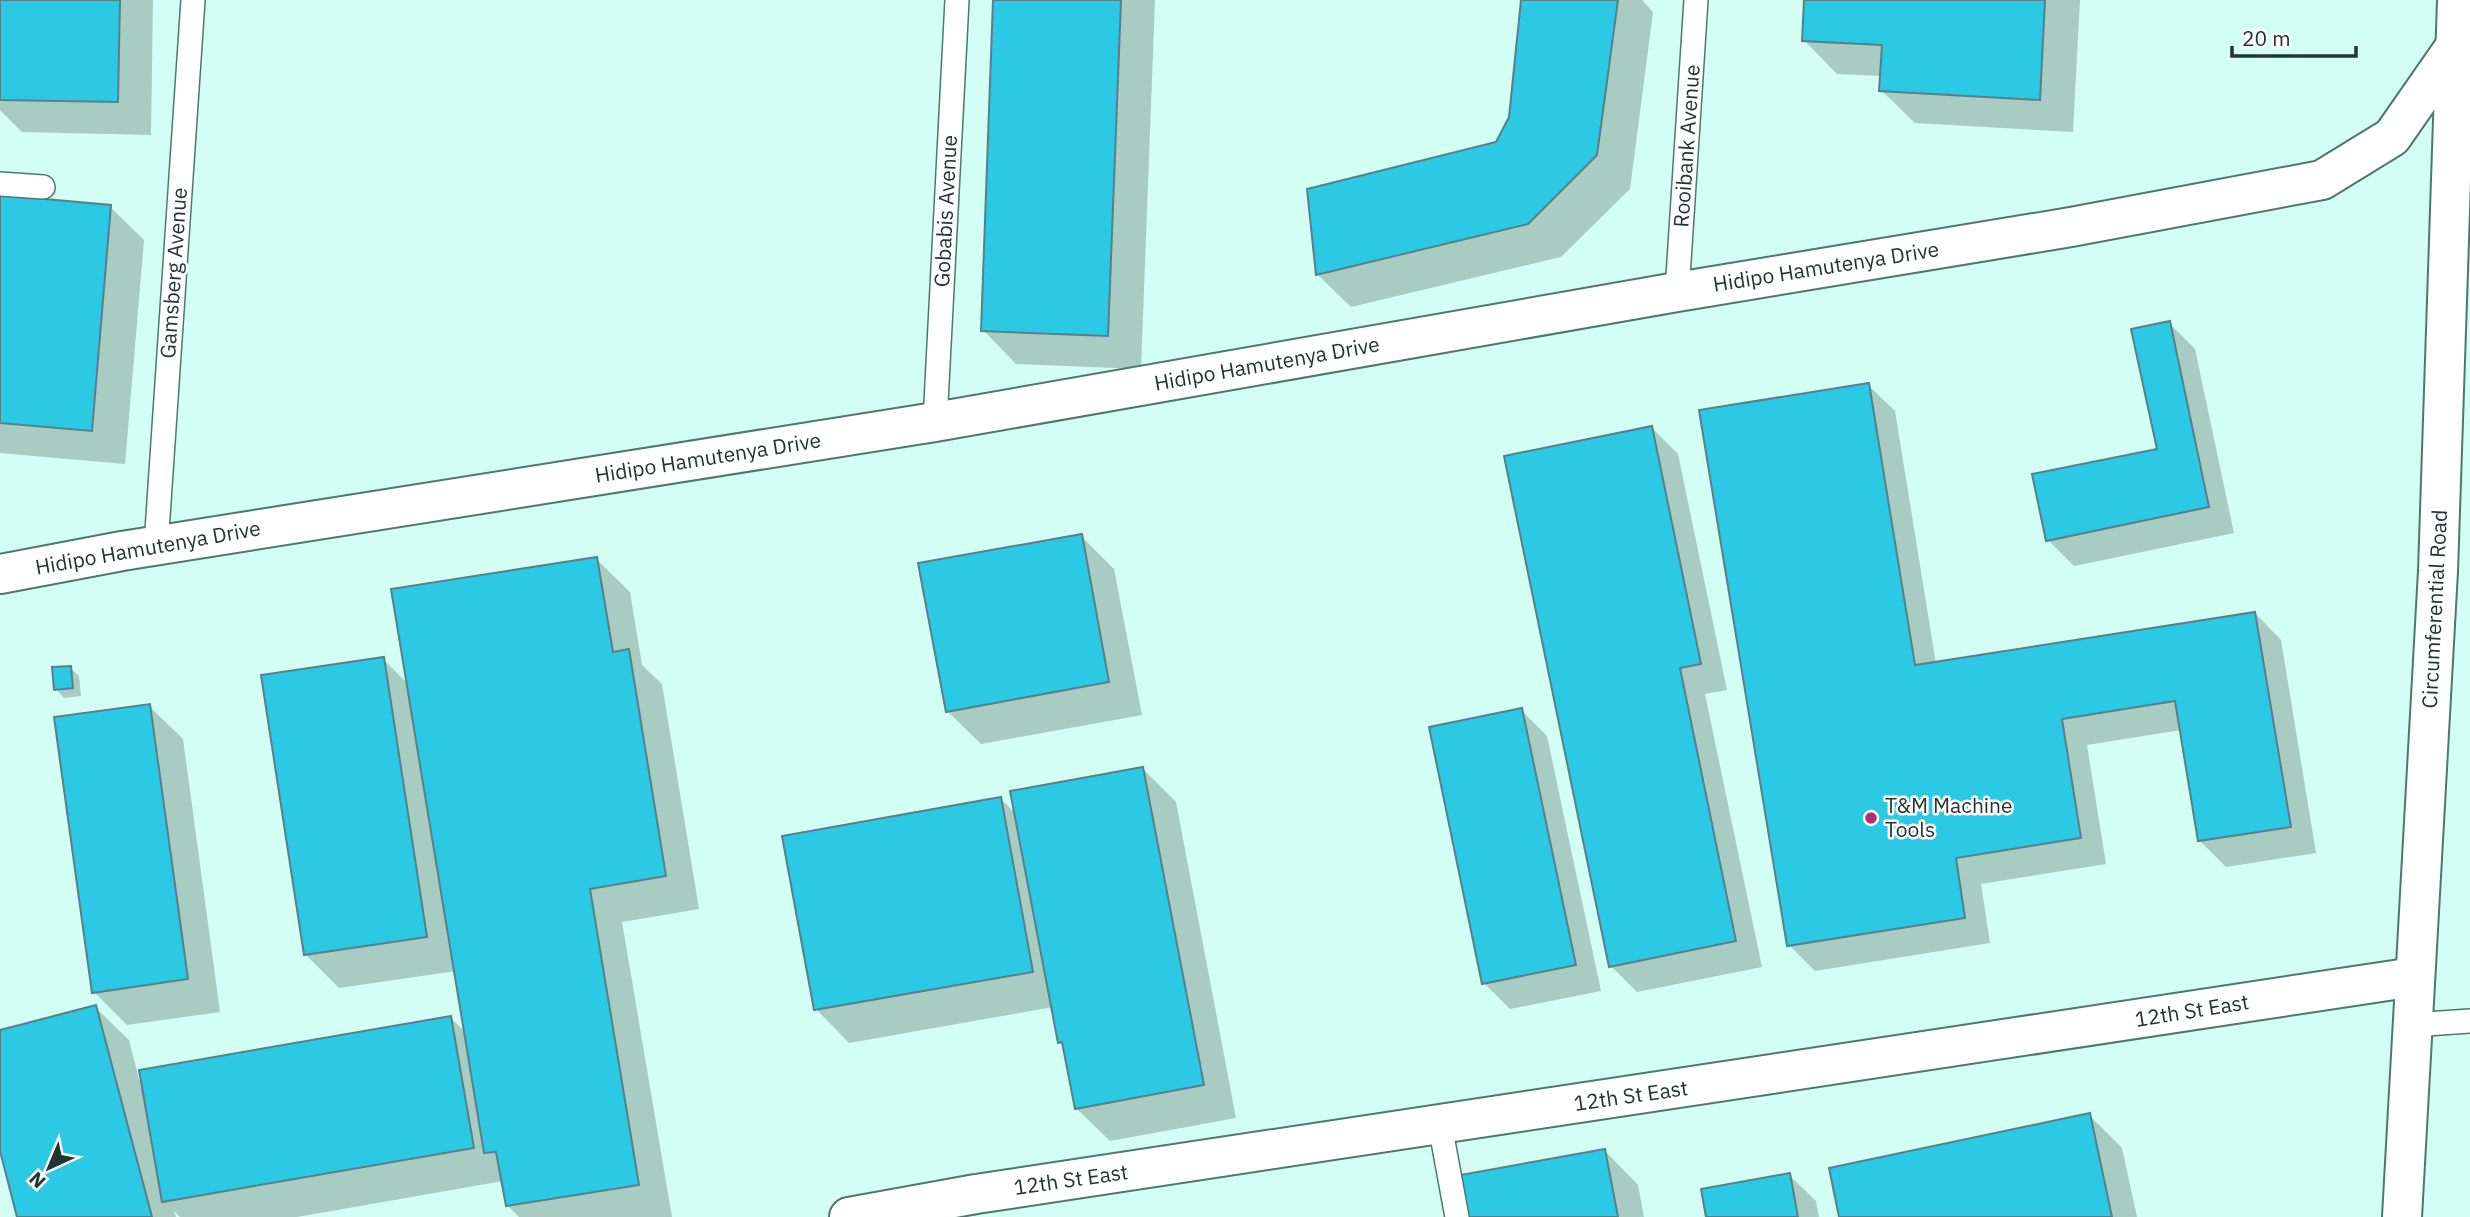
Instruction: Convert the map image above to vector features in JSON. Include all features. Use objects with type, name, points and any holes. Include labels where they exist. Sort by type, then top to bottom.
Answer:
[{"type":"street","name":"Circumferential Road","points":[[2402,1217],[2438,571],[2462,40],[2457,0]]},
{"type":"street","name":"Hidipo Hamutenya Drive","points":[[0,574],[156,546],[935,422],[1677,292],[2071,227],[2322,180],[2392,136],[2462,40]]},
{"type":"street","name":"12th St East","points":[[849,1217],[975,1194],[2414,977]]},
{"type":"lane","name":"Gamsberg Avenue","points":[[156,546],[193,0]]},
{"type":"lane","name":"Gobabis Avenue","points":[[935,422],[957,0]]},
{"type":"lane","name":"Rooibank Avenue","points":[[1677,292],[1696,0]]},
{"type":"lane","points":[[0,184],[43,187]]},
{"type":"lane","points":[[2412,1025],[2470,1021]]},
{"type":"lane","points":[[1440,1125],[1457,1217]]},
{"type":"building","points":[[0,0],[120,0],[118,102],[0,100]]},
{"type":"building","points":[[993,0],[1121,0],[1108,336],[981,331]]},
{"type":"building","points":[[1521,0],[1618,0],[1597,155],[1528,224],[1316,275],[1307,189],[1496,142],[1509,117]]},
{"type":"building","points":[[1804,0],[2045,0],[2040,100],[1879,91],[1882,45],[1802,41]]},
{"type":"building","points":[[0,195],[111,205],[92,431],[0,423]]},
{"type":"building","points":[[2170,321],[2209,507],[2046,541],[2032,474],[2157,449],[2131,329]]},
{"type":"building","points":[[1869,383],[1915,665],[2255,612],[2291,827],[2198,841],[2175,701],[2062,719],[2081,838],[1956,858],[1965,918],[1787,946],[1699,410]]},
{"type":"building","points":[[1652,426],[1701,664],[1680,668],[1736,941],[1609,967],[1504,456]]},
{"type":"building","points":[[1082,534],[1109,682],[946,712],[918,563]]},
{"type":"building","points":[[597,557],[613,652],[629,649],[666,876],[590,889],[639,1185],[506,1206],[496,1152],[484,1153],[391,589]]},
{"type":"building","points":[[384,657],[427,937],[304,955],[261,675]]},
{"type":"building","points":[[71,666],[73,688],[54,690],[52,667]]},
{"type":"building","points":[[150,704],[188,979],[92,993],[54,717]]},
{"type":"building","points":[[1522,708],[1576,965],[1482,984],[1429,727]]},
{"type":"building","points":[[1143,767],[1204,1085],[1075,1109],[1062,1042],[1058,1043],[1010,791]]},
{"type":"building","points":[[1001,797],[1033,972],[814,1010],[782,836]]},
{"type":"building","points":[[96,1005],[152,1217],[17,1217],[0,1151],[0,1030]]},
{"type":"building","points":[[451,1016],[474,1148],[162,1202],[139,1070]]},
{"type":"building","points":[[2090,1113],[2112,1217],[1839,1217],[1829,1168]]},
{"type":"building","points":[[1605,1149],[1618,1217],[1463,1217],[1455,1176]]},
{"type":"building","points":[[1790,1173],[1798,1217],[1706,1217],[1701,1189]]},
{"type":"place","name":"T&M Machine Tools","points":[[1871,818]]}]
